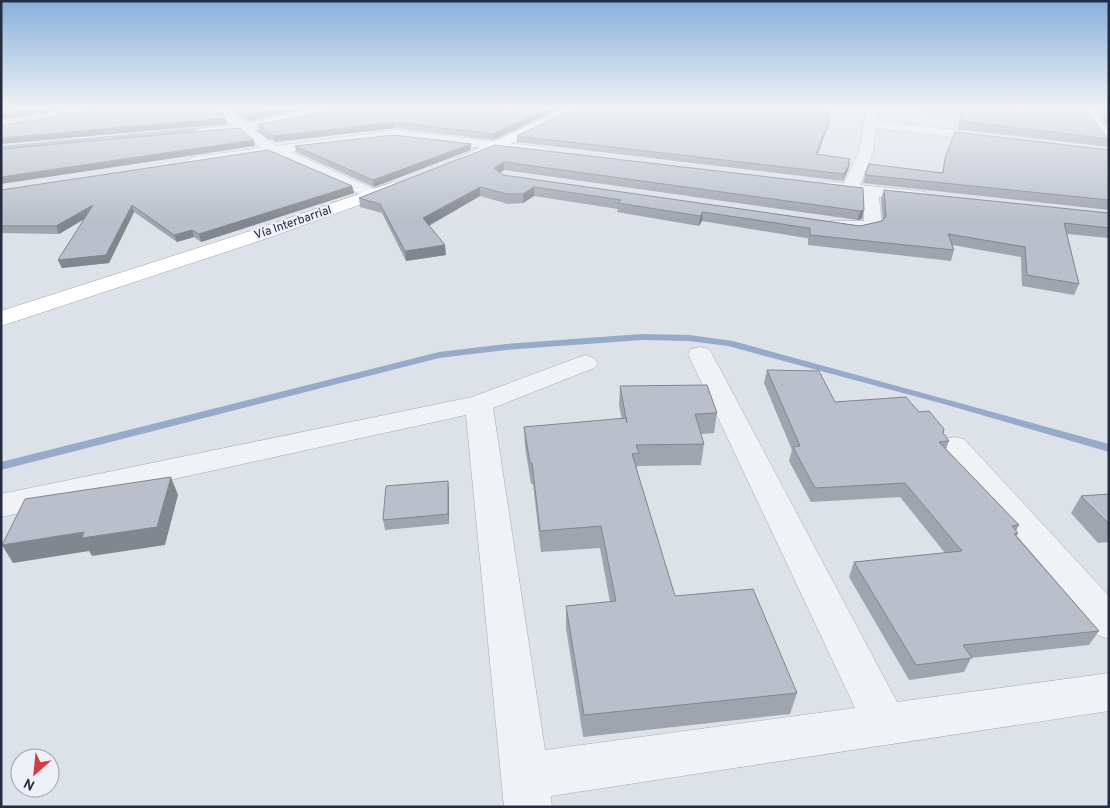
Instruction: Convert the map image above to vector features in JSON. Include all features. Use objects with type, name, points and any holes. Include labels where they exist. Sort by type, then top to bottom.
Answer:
[{"type":"main road","points":[[446,167],[497,146]]},
{"type":"main road","name":"Vía Interbarrial","points":[[1,319],[414,180]]},
{"type":"street","points":[[268,146],[373,195]]},
{"type":"street","points":[[175,164],[299,146]]},
{"type":"street","points":[[504,146],[558,153]]},
{"type":"street","points":[[850,188],[867,146]]},
{"type":"street","points":[[811,184],[937,198]]},
{"type":"street","points":[[818,222],[858,228],[873,225],[870,191]]},
{"type":"street","points":[[700,354],[886,725]]},
{"type":"street","points":[[1,506],[479,404],[586,363]]},
{"type":"street","points":[[479,404],[527,792],[886,725],[1109,692]]},
{"type":"street","points":[[954,446],[1109,624]]},
{"type":"building","points":[[38,146],[215,146],[1,177],[1,149]]},
{"type":"building","points":[[295,146],[298,146],[466,146],[373,180]]},
{"type":"building","points":[[493,146],[501,146],[863,188],[864,210],[860,211],[504,162],[494,168],[503,175],[860,226],[882,221],[886,216],[884,190],[1109,213],[1109,228],[1064,223],[1079,284],[1027,275],[1025,247],[948,234],[954,250],[810,235],[810,228],[703,212],[700,216],[618,203],[621,200],[534,187],[523,194],[507,194],[480,187],[423,218],[445,245],[405,251],[380,204],[359,198]]},
{"type":"building","points":[[601,146],[819,146],[816,154],[850,159],[844,174]]},
{"type":"building","points":[[950,146],[1072,146],[1109,150],[1109,200],[865,175],[869,164],[943,173],[945,158]]},
{"type":"building","points":[[268,150],[352,186],[199,234],[192,230],[174,235],[132,205],[106,255],[58,260],[93,205],[56,226],[1,226],[1,190]]},
{"type":"building","points":[[767,370],[819,371],[835,402],[906,397],[919,412],[929,411],[944,429],[943,433],[949,441],[939,442],[1019,525],[1012,526],[1018,533],[1014,534],[1099,631],[963,645],[972,658],[916,665],[854,562],[962,551],[905,483],[815,488],[793,447],[800,446]]},
{"type":"building","points":[[707,385],[717,413],[695,414],[704,444],[636,445],[639,453],[632,454],[675,596],[753,589],[797,693],[584,715],[566,606],[616,601],[601,526],[540,531],[532,463],[530,463],[524,427],[626,418],[627,423],[620,386]]},
{"type":"building","points":[[171,477],[157,527],[82,538],[84,532],[2,545],[25,499]]},
{"type":"building","points":[[448,481],[448,514],[383,520],[386,486]]},
{"type":"building","points":[[1109,494],[1109,524],[1081,496]]},
{"type":"waterway","points":[[1,157],[117,146]]},
{"type":"waterway","points":[[1,466],[439,355],[506,347],[642,337],[689,338],[729,343],[1109,448]]}]
